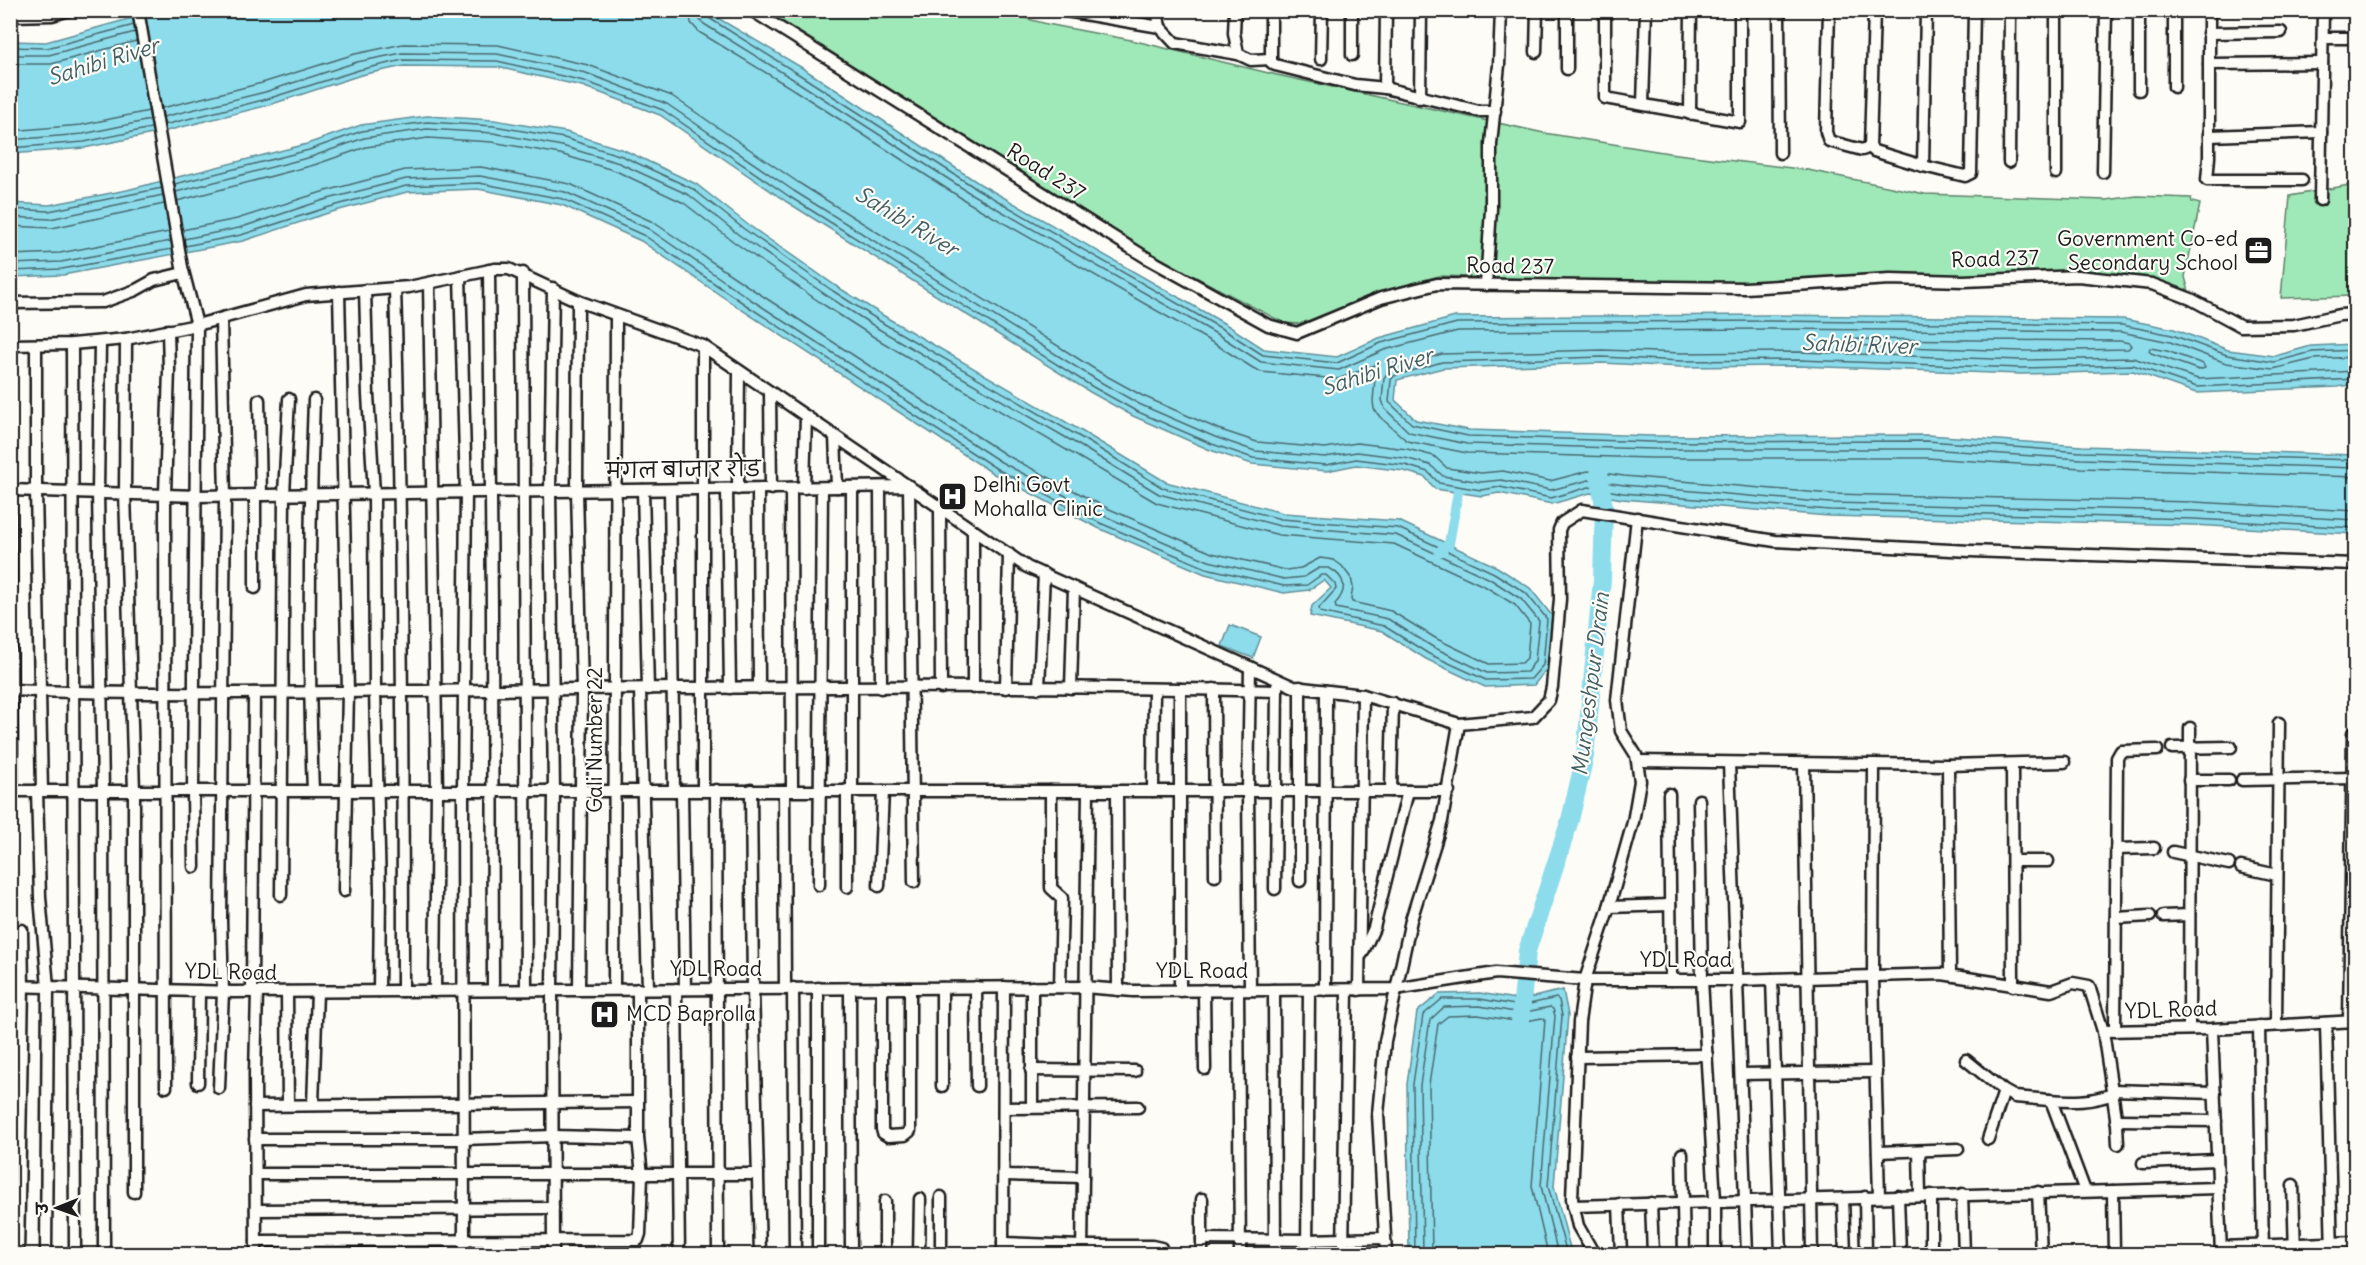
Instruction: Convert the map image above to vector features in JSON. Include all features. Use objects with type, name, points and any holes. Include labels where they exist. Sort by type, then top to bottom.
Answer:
[{"type":"street","points":[[10,15],[52,15],[70,10]]},
{"type":"street","name":"Road 237","points":[[751,10],[1147,258],[1268,325],[1296,333],[1381,298],[1437,284],[1745,288],[1890,279],[1964,281],[2078,276],[2152,284],[2191,299],[2241,326],[2294,325],[2355,314]]},
{"type":"street","points":[[1060,10],[1160,27]]},
{"type":"street","points":[[1156,10],[1160,27],[1176,43],[1238,54],[1251,60],[1271,59]]},
{"type":"street","points":[[1235,10],[1234,33],[1238,54]]},
{"type":"street","points":[[1271,10],[1271,59],[1275,65],[1321,78],[1385,88],[1479,111],[1495,111]]},
{"type":"street","points":[[1321,59],[1322,10]]},
{"type":"street","points":[[1352,10],[1352,55]]},
{"type":"street","points":[[1385,88],[1386,10]]},
{"type":"street","points":[[1420,98],[1421,10]]},
{"type":"street","points":[[1486,285],[1491,208],[1491,144],[1501,10]]},
{"type":"street","points":[[1536,52],[1537,10]]},
{"type":"street","points":[[1567,10],[1567,69]]},
{"type":"street","points":[[1605,10],[1605,98],[1740,122],[1740,10]]},
{"type":"street","points":[[1643,104],[1646,10]]},
{"type":"street","points":[[1690,114],[1691,10]]},
{"type":"street","points":[[1779,10],[1780,153]]},
{"type":"street","points":[[1829,10],[1826,132],[1829,141],[1862,150],[1870,147]]},
{"type":"street","points":[[1874,10],[1870,147],[1874,151],[1923,166],[1965,176],[1971,173],[1974,10]]},
{"type":"street","points":[[1923,166],[1926,10]]},
{"type":"street","points":[[2009,162],[2010,10]]},
{"type":"street","points":[[2056,10],[2056,173]]},
{"type":"street","points":[[2103,172],[2106,10]]},
{"type":"street","points":[[2139,10],[2139,90]]},
{"type":"street","points":[[2174,10],[2174,87]]},
{"type":"street","points":[[2209,10],[2207,180],[2302,180]]},
{"type":"street","points":[[2320,200],[2323,10]]},
{"type":"street","points":[[138,11],[182,270],[197,325],[194,867]]},
{"type":"street","points":[[2208,33],[2281,33]]},
{"type":"street","points":[[2323,38],[2355,38]]},
{"type":"street","points":[[2209,64],[2322,63]]},
{"type":"street","points":[[2209,136],[2321,132]]},
{"type":"street","points":[[10,345],[36,346],[126,339],[197,325],[293,298],[395,288],[489,270],[509,269],[523,273],[578,301],[703,346],[1027,567],[1250,667],[1277,685]]},
{"type":"street","points":[[10,303],[103,302],[182,270]]},
{"type":"street","points":[[489,270],[493,990]]},
{"type":"street","points":[[523,273],[526,990]]},
{"type":"street","points":[[460,276],[466,492],[466,690],[463,790],[464,1254]]},
{"type":"street","points":[[429,283],[437,790],[435,991]]},
{"type":"street","points":[[395,288],[404,691],[403,991]]},
{"type":"street","points":[[553,288],[550,491],[554,790],[553,1254]]},
{"type":"street","points":[[365,290],[374,493],[375,691],[380,890],[379,991]]},
{"type":"street","points":[[339,292],[348,691],[344,891]]},
{"type":"street","points":[[578,301],[577,491],[582,689],[579,990]]},
{"type":"street","name":"Gali Number 22","points":[[614,989],[616,316]]},
{"type":"street","points":[[219,1088],[223,992],[221,792],[225,496],[221,319]]},
{"type":"street","points":[[166,1087],[168,991],[165,494],[169,380],[168,330]]},
{"type":"street","points":[[126,339],[125,493],[134,791],[134,1192]]},
{"type":"street","points":[[100,342],[98,492],[103,791],[104,1254]]},
{"type":"street","points":[[72,344],[75,1254]]},
{"type":"street","points":[[36,346],[36,490],[41,691],[39,791],[41,906],[48,987],[46,1254]]},
{"type":"street","points":[[703,346],[703,790]]},
{"type":"street","points":[[730,688],[733,489],[739,371]]},
{"type":"street","points":[[770,392],[771,489]]},
{"type":"street","points":[[281,896],[284,494],[289,399]]},
{"type":"street","points":[[255,588],[259,400]]},
{"type":"street","points":[[313,791],[309,692],[310,494],[314,400]]},
{"type":"street","points":[[804,488],[806,416]]},
{"type":"street","points":[[835,436],[837,487]]},
{"type":"street","points":[[10,478],[11,791],[1449,791]]},
{"type":"street","points":[[909,486],[914,882]]},
{"type":"street","name":"मंगल बाजार रोड","points":[[11,490],[225,496],[909,486]]},
{"type":"street","points":[[847,887],[852,688],[852,487]]},
{"type":"street","points":[[880,487],[881,688]]},
{"type":"street","points":[[791,488],[789,988],[795,1254]]},
{"type":"street","points":[[819,885],[822,488]]},
{"type":"street","points":[[758,489],[759,688]]},
{"type":"street","points":[[256,1241],[638,1240],[642,1176],[638,1138],[638,1102],[643,989],[641,790],[644,688],[643,490]]},
{"type":"street","points":[[670,490],[678,791],[679,1254]]},
{"type":"street","points":[[940,508],[941,688]]},
{"type":"street","points":[[11,690],[194,693],[644,688],[1250,690],[1277,685],[1363,695],[1459,724],[1533,717],[1549,700],[1559,608],[1559,530],[1562,523],[1582,510],[1775,541],[1970,551],[2355,564]]},
{"type":"street","points":[[1594,1254],[1578,1226],[1573,1206],[1577,1057],[1584,980],[1609,907],[1633,822],[1640,781],[1638,761],[1621,731],[1617,700],[1637,518]]},
{"type":"street","points":[[973,530],[973,688]]},
{"type":"street","points":[[1005,688],[1009,555]]},
{"type":"street","points":[[1039,688],[1044,574]]},
{"type":"street","points":[[1071,688],[1074,588]]},
{"type":"street","points":[[1240,1254],[1250,667]]},
{"type":"street","points":[[1275,889],[1277,685]]},
{"type":"street","points":[[1300,687],[1300,881]]},
{"type":"street","points":[[1153,791],[1154,689]]},
{"type":"street","points":[[1180,689],[1180,991]]},
{"type":"street","points":[[1214,689],[1215,876]]},
{"type":"street","points":[[1325,990],[1326,691]]},
{"type":"street","points":[[254,693],[256,1254]]},
{"type":"street","points":[[1359,990],[1363,695]]},
{"type":"street","points":[[1391,791],[1393,703]]},
{"type":"street","points":[[2276,1025],[2279,723]]},
{"type":"street","points":[[1386,1254],[1378,1104],[1385,1041],[1411,920],[1442,822],[1459,724]]},
{"type":"street","points":[[2189,1029],[2190,728]]},
{"type":"street","points":[[2352,1021],[2353,733],[2355,731]]},
{"type":"street","points":[[2172,748],[2231,747]]},
{"type":"street","points":[[2115,1031],[2118,753],[2125,750],[2157,750]]},
{"type":"street","points":[[1638,761],[1948,765],[2064,762]]},
{"type":"street","points":[[1729,763],[1747,1254]]},
{"type":"street","points":[[1804,764],[1812,1254]]},
{"type":"street","points":[[1874,764],[1873,977],[1879,1197]]},
{"type":"street","points":[[2012,764],[2013,986]]},
{"type":"street","points":[[1948,765],[1950,975]]},
{"type":"street","points":[[2242,780],[2354,778]]},
{"type":"street","points":[[2189,780],[2229,780]]},
{"type":"street","points":[[716,790],[718,1254]]},
{"type":"street","points":[[751,790],[753,989],[760,1254]]},
{"type":"street","points":[[879,886],[883,790]]},
{"type":"street","points":[[1051,791],[1051,888],[1062,898],[1060,987]]},
{"type":"street","points":[[1082,1250],[1088,791]]},
{"type":"street","points":[[1118,791],[1118,990]]},
{"type":"street","points":[[1360,957],[1374,928],[1408,791]]},
{"type":"street","points":[[1669,794],[1671,980]]},
{"type":"street","points":[[1699,800],[1702,980],[1715,1200],[1715,1254]]},
{"type":"street","points":[[2116,849],[2154,849]]},
{"type":"street","points":[[2173,852],[2229,864]]},
{"type":"street","points":[[2013,861],[2048,861]]},
{"type":"street","points":[[2241,867],[2277,875]]},
{"type":"street","points":[[1609,907],[1670,904]]},
{"type":"street","points":[[2163,916],[2189,915]]},
{"type":"street","points":[[2116,918],[2150,916]]},
{"type":"street","points":[[18,1254],[22,930]]},
{"type":"street","name":"YDL Road","points":[[10,986],[199,992],[976,987],[1084,987],[1180,991],[1359,990],[1395,989],[1481,974],[1505,973],[1584,980],[1738,980],[1950,975],[2051,991],[2073,983],[2089,986],[2103,1031],[2212,1029],[2352,1021]]},
{"type":"street","points":[[1773,979],[1781,1254]]},
{"type":"street","points":[[976,987],[977,1086]]},
{"type":"street","points":[[1003,1254],[1005,987]]},
{"type":"street","points":[[1032,987],[1032,1107]]},
{"type":"street","points":[[818,988],[818,1254]]},
{"type":"street","points":[[850,988],[851,1254]]},
{"type":"street","points":[[882,988],[882,1129],[888,1136],[905,1135],[910,1131],[910,988]]},
{"type":"street","points":[[942,988],[942,1086]]},
{"type":"street","points":[[1204,990],[1205,1069]]},
{"type":"street","points":[[1274,990],[1275,1254]]},
{"type":"street","points":[[1307,1254],[1309,990]]},
{"type":"street","points":[[1343,1254],[1347,990]]},
{"type":"street","points":[[198,1083],[199,992]]},
{"type":"street","points":[[287,992],[288,1106]]},
{"type":"street","points":[[313,1105],[317,992]]},
{"type":"street","points":[[2326,1023],[2332,1254]]},
{"type":"street","points":[[2259,1026],[2263,1250]]},
{"type":"street","points":[[2212,1029],[2221,1251],[2295,1249],[2355,1242]]},
{"type":"street","points":[[2103,1031],[2113,1092],[2118,1144]]},
{"type":"street","points":[[1577,1057],[1707,1055]]},
{"type":"street","points":[[1966,1060],[2004,1092],[2014,1097],[2077,1102],[2099,1099],[2113,1092],[2215,1093]]},
{"type":"street","points":[[1032,1070],[1135,1071]]},
{"type":"street","points":[[1741,1074],[1876,1072]]},
{"type":"street","points":[[1988,1139],[2004,1092]]},
{"type":"street","points":[[2049,1100],[2067,1139],[2085,1191]]},
{"type":"street","points":[[255,1106],[638,1102]]},
{"type":"street","points":[[1005,1108],[1138,1107]]},
{"type":"street","points":[[2116,1120],[2216,1121]]},
{"type":"street","points":[[255,1139],[463,1139],[553,1136],[638,1138]]},
{"type":"street","points":[[1878,1152],[1958,1149]]},
{"type":"street","points":[[1919,1151],[1932,1254]]},
{"type":"street","points":[[1682,1154],[1684,1254]]},
{"type":"street","points":[[2143,1163],[2217,1160]]},
{"type":"street","points":[[256,1174],[553,1172],[642,1176],[758,1174]]},
{"type":"street","points":[[1004,1175],[1083,1177]]},
{"type":"street","points":[[2293,1185],[2295,1249]]},
{"type":"street","points":[[1573,1206],[1745,1199],[1843,1199],[2218,1188]]},
{"type":"street","points":[[2113,1191],[2114,1254]]},
{"type":"street","points":[[2038,1192],[2040,1254]]},
{"type":"street","points":[[1962,1194],[1964,1254]]},
{"type":"street","points":[[1898,1196],[1900,1254]]},
{"type":"street","points":[[941,1197],[941,1254]]},
{"type":"street","points":[[1865,1197],[1866,1254]]},
{"type":"street","points":[[920,1199],[920,1254]]},
{"type":"street","points":[[1202,1199],[1202,1254]]},
{"type":"street","points":[[1843,1199],[1845,1254]]},
{"type":"street","points":[[885,1201],[885,1254]]},
{"type":"street","points":[[1651,1203],[1653,1254]]},
{"type":"street","points":[[1619,1204],[1621,1254]]},
{"type":"street","points":[[256,1210],[553,1208]]},
{"type":"street","points":[[1202,1239],[1384,1238]]},
{"type":"street","points":[[1003,1243],[1082,1250],[1157,1246],[1161,1248],[1162,1254]]},
{"type":"green space","points":[[766,11],[998,11],[1047,24],[1131,40],[1277,75],[1544,133],[1669,153],[1808,170],[1925,194],[2106,200],[2137,196],[2191,198],[2192,202],[2200,204],[2185,277],[2190,295],[2146,280],[1741,286],[1439,276],[1390,289],[1300,324],[1284,323],[1159,258]]},
{"type":"green space","points":[[2355,184],[2355,296],[2281,298],[2290,196]]},
{"type":"water","name":"Sahibi River","points":[[161,10],[706,11],[804,69],[980,184],[1227,325],[1264,349],[1337,357],[1379,338],[1455,317],[1770,315],[2123,319],[2174,329],[2228,350],[2275,356],[2311,346],[2355,344],[2355,384],[2337,387],[2196,393],[2133,371],[2021,374],[1798,366],[1682,367],[1602,363],[1443,368],[1397,380],[1395,400],[1416,420],[1469,430],[1652,436],[1928,435],[2082,446],[2355,455],[2355,534],[2193,525],[1829,516],[1622,499],[1590,493],[1552,504],[1499,493],[1482,496],[1435,489],[1425,477],[1404,471],[1356,465],[1327,471],[1252,464],[1210,450],[1133,416],[1090,392],[787,202],[660,115],[582,86],[497,67],[404,66],[361,75],[269,105],[162,132],[84,148],[11,154],[11,41],[46,42]]},
{"type":"water","points":[[427,116],[494,120],[566,132],[624,150],[696,184],[747,224],[836,286],[1166,482],[1283,513],[1399,521],[1497,567],[1530,588],[1553,617],[1548,667],[1534,685],[1485,687],[1426,659],[1382,631],[1310,616],[1312,606],[1331,588],[1324,580],[1309,590],[1284,593],[1205,574],[1098,528],[994,474],[742,310],[641,241],[562,205],[478,189],[407,192],[328,213],[243,241],[63,275],[11,277],[10,203],[49,205],[127,190],[307,144],[361,125]]},
{"type":"water","points":[[1230,625],[1261,637],[1253,658],[1222,646]]},
{"type":"water","points":[[1563,990],[1568,1015],[1554,1186],[1570,1248],[1574,1254],[1409,1254],[1407,1084],[1417,1012],[1439,994],[1480,993],[1521,1000]]},
{"type":"waterway","name":"Mungeshpur Drain","points":[[1520,1023],[1527,951],[1570,820],[1585,756],[1602,580],[1604,507],[1599,473]]},
{"type":"waterway","points":[[1439,552],[1449,544],[1458,492]]},
{"type":"place","name":"Government Co-ed Secondary School","points":[[2259,251]]},
{"type":"place","name":"Delhi Govt Mohalla Clinic","points":[[952,497]]},
{"type":"place","name":"MCD Baprolla","points":[[605,1014]]}]
